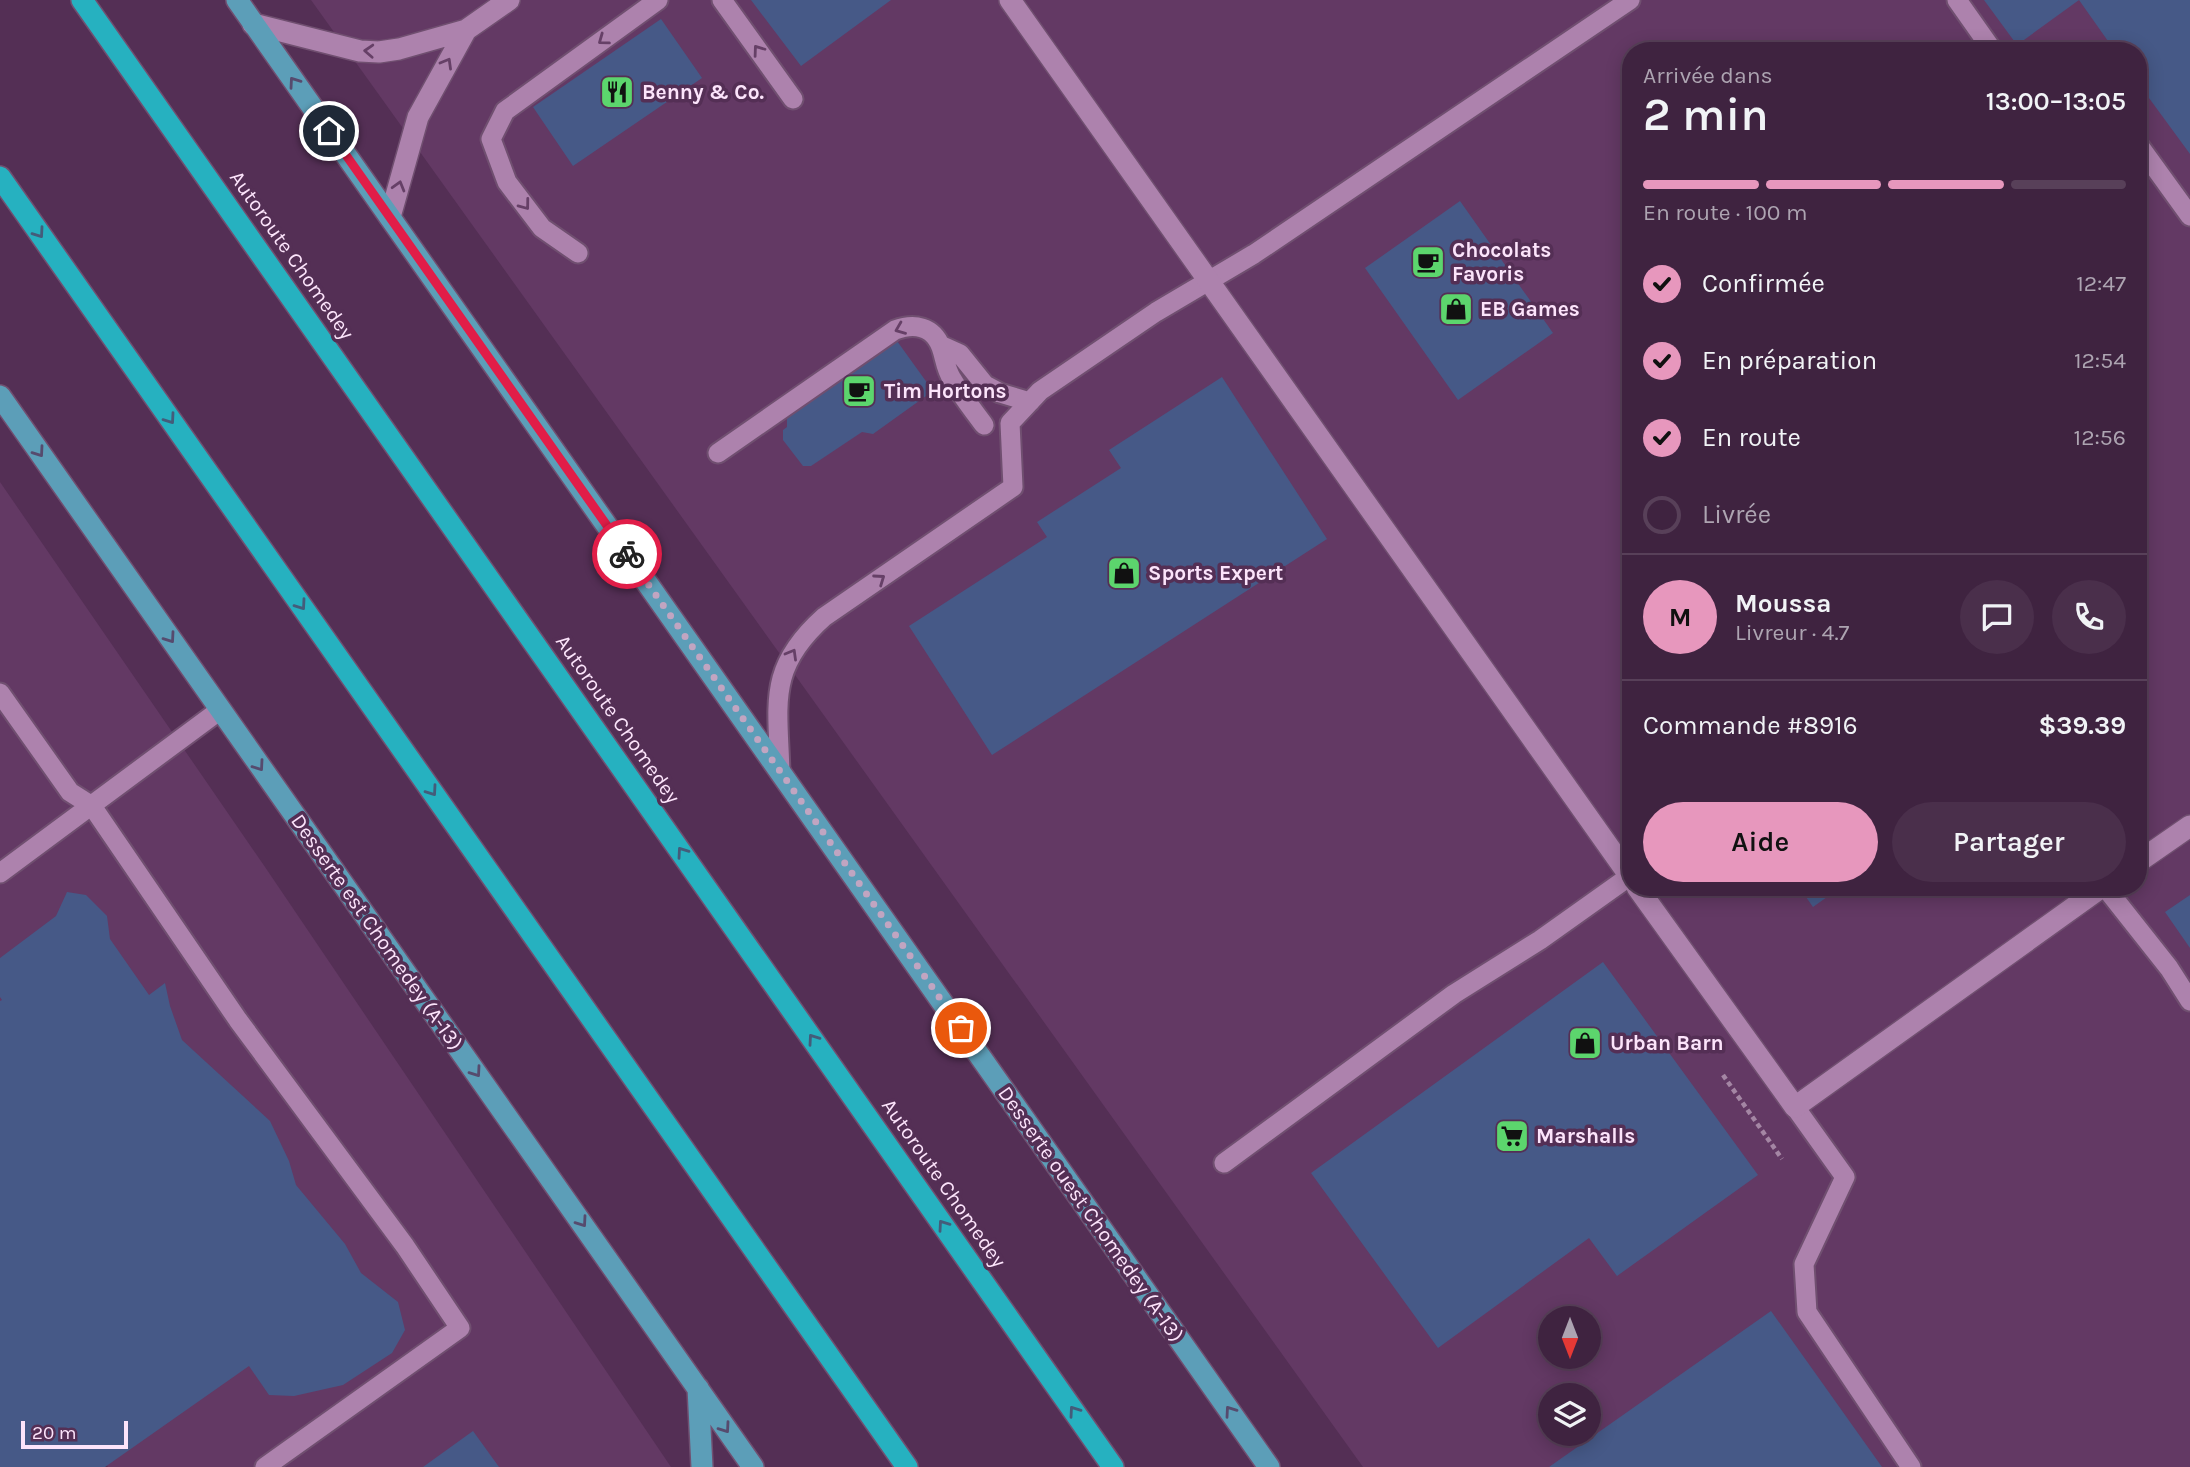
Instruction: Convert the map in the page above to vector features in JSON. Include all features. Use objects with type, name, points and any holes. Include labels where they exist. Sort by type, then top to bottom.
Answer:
[{"type":"highway","name":"Autoroute Chomedey","points":[[82,0],[1113,1467]]},
{"type":"highway","points":[[0,177],[907,1467]]},
{"type":"main road","name":"Desserte ouest Chomedey (A-13)","points":[[237,0],[1269,1467]]},
{"type":"main road","name":"Desserte est Chomedey (A-13)","points":[[0,396],[753,1467]]},
{"type":"main road","points":[[698,1388],[702,1467]]},
{"type":"street","points":[[253,24],[360,51],[379,52],[400,50],[466,30],[509,0]]},
{"type":"street","points":[[1010,0],[1622,865]]},
{"type":"street","points":[[390,218],[418,117],[466,30]]},
{"type":"street","points":[[2147,856],[2190,826]]},
{"type":"street","points":[[1644,896],[1795,1107],[2091,896]]},
{"type":"lane","points":[[578,253],[542,228],[507,182],[491,139],[505,111],[658,0]]},
{"type":"lane","points":[[722,0],[793,99]]},
{"type":"lane","points":[[780,772],[779,686],[792,652],[824,617],[1013,487],[1010,422],[1040,391],[1156,312],[1254,254],[1630,0]]},
{"type":"lane","points":[[1957,0],[1987,42]]},
{"type":"lane","points":[[2147,156],[2190,216]]},
{"type":"lane","points":[[718,453],[895,330],[908,325],[919,325],[940,345],[960,354],[985,385],[1000,393],[1030,402]]},
{"type":"lane","points":[[940,345],[950,377],[984,425]]},
{"type":"lane","points":[[0,693],[71,792],[92,806],[238,1020],[405,1246],[460,1328],[265,1467]]},
{"type":"lane","points":[[0,873],[220,710]]},
{"type":"lane","points":[[1224,1163],[1454,994],[1622,888]]},
{"type":"lane","points":[[2111,896],[2169,968],[2190,1001]]},
{"type":"lane","points":[[1795,1107],[1845,1177],[1804,1264],[1807,1312],[1911,1467]]},
{"type":"path","points":[[1723,1075],[1783,1158]]},
{"type":"shaded area","points":[[311,0],[2190,0],[2190,1467],[1363,1467]]},
{"type":"shaded area","points":[[0,482],[265,867],[671,1467],[108,1467],[104,1462],[96,1467],[0,1467]]},
{"type":"building","points":[[751,0],[891,0],[801,66]]},
{"type":"building","points":[[1984,0],[2079,0],[2021,42],[2015,42]]},
{"type":"building","points":[[2079,0],[2190,0],[2190,154],[2147,95],[2147,42],[2109,42]]},
{"type":"building","name":"Benny & Co.","points":[[661,19],[702,78],[573,166],[533,107]]},
{"type":"building","points":[[1460,201],[1553,333],[1458,400],[1365,268]]},
{"type":"building","points":[[897,341],[933,391],[873,434],[862,432],[811,466],[803,466],[783,440],[787,417]]},
{"type":"building","points":[[1222,377],[1327,539],[992,755],[909,626],[1047,537],[1037,522],[1121,468],[1109,450]]},
{"type":"building","points":[[67,892],[86,895],[107,916],[110,939],[149,995],[165,983],[182,1040],[270,1121],[289,1161],[296,1185],[345,1244],[361,1273],[398,1302],[405,1330],[392,1353],[343,1385],[294,1396],[269,1395],[249,1366],[105,1467],[0,1467],[0,958],[56,916]]},
{"type":"building","points":[[2190,895],[2190,948],[2165,912]]},
{"type":"building","points":[[1805,896],[1828,896],[1813,907]]},
{"type":"building","points":[[1603,962],[1758,1175],[1617,1276],[1589,1238],[1438,1348],[1311,1173]]},
{"type":"building","points":[[1771,1311],[1882,1467],[1549,1467],[1579,1446],[1601,1446],[1601,1430]]},
{"type":"building","points":[[473,1431],[499,1467],[423,1467]]},
{"type":"way so far","points":[[627,554],[961,1028]]},
{"type":"place","name":"Benny & Co.","points":[[617,92]]},
{"type":"place","name":"Chocolats Favoris","points":[[1428,262]]},
{"type":"place","name":"EB Games","points":[[1456,309]]},
{"type":"place","name":"Tim Hortons","points":[[859,391]]},
{"type":"place","name":"Sports Expert","points":[[1124,573]]},
{"type":"place","name":"Urban Barn","points":[[1585,1043]]},
{"type":"place","name":"Marshalls","points":[[1512,1136]]},
{"type":"route","points":[[329,131],[627,554]]}]
